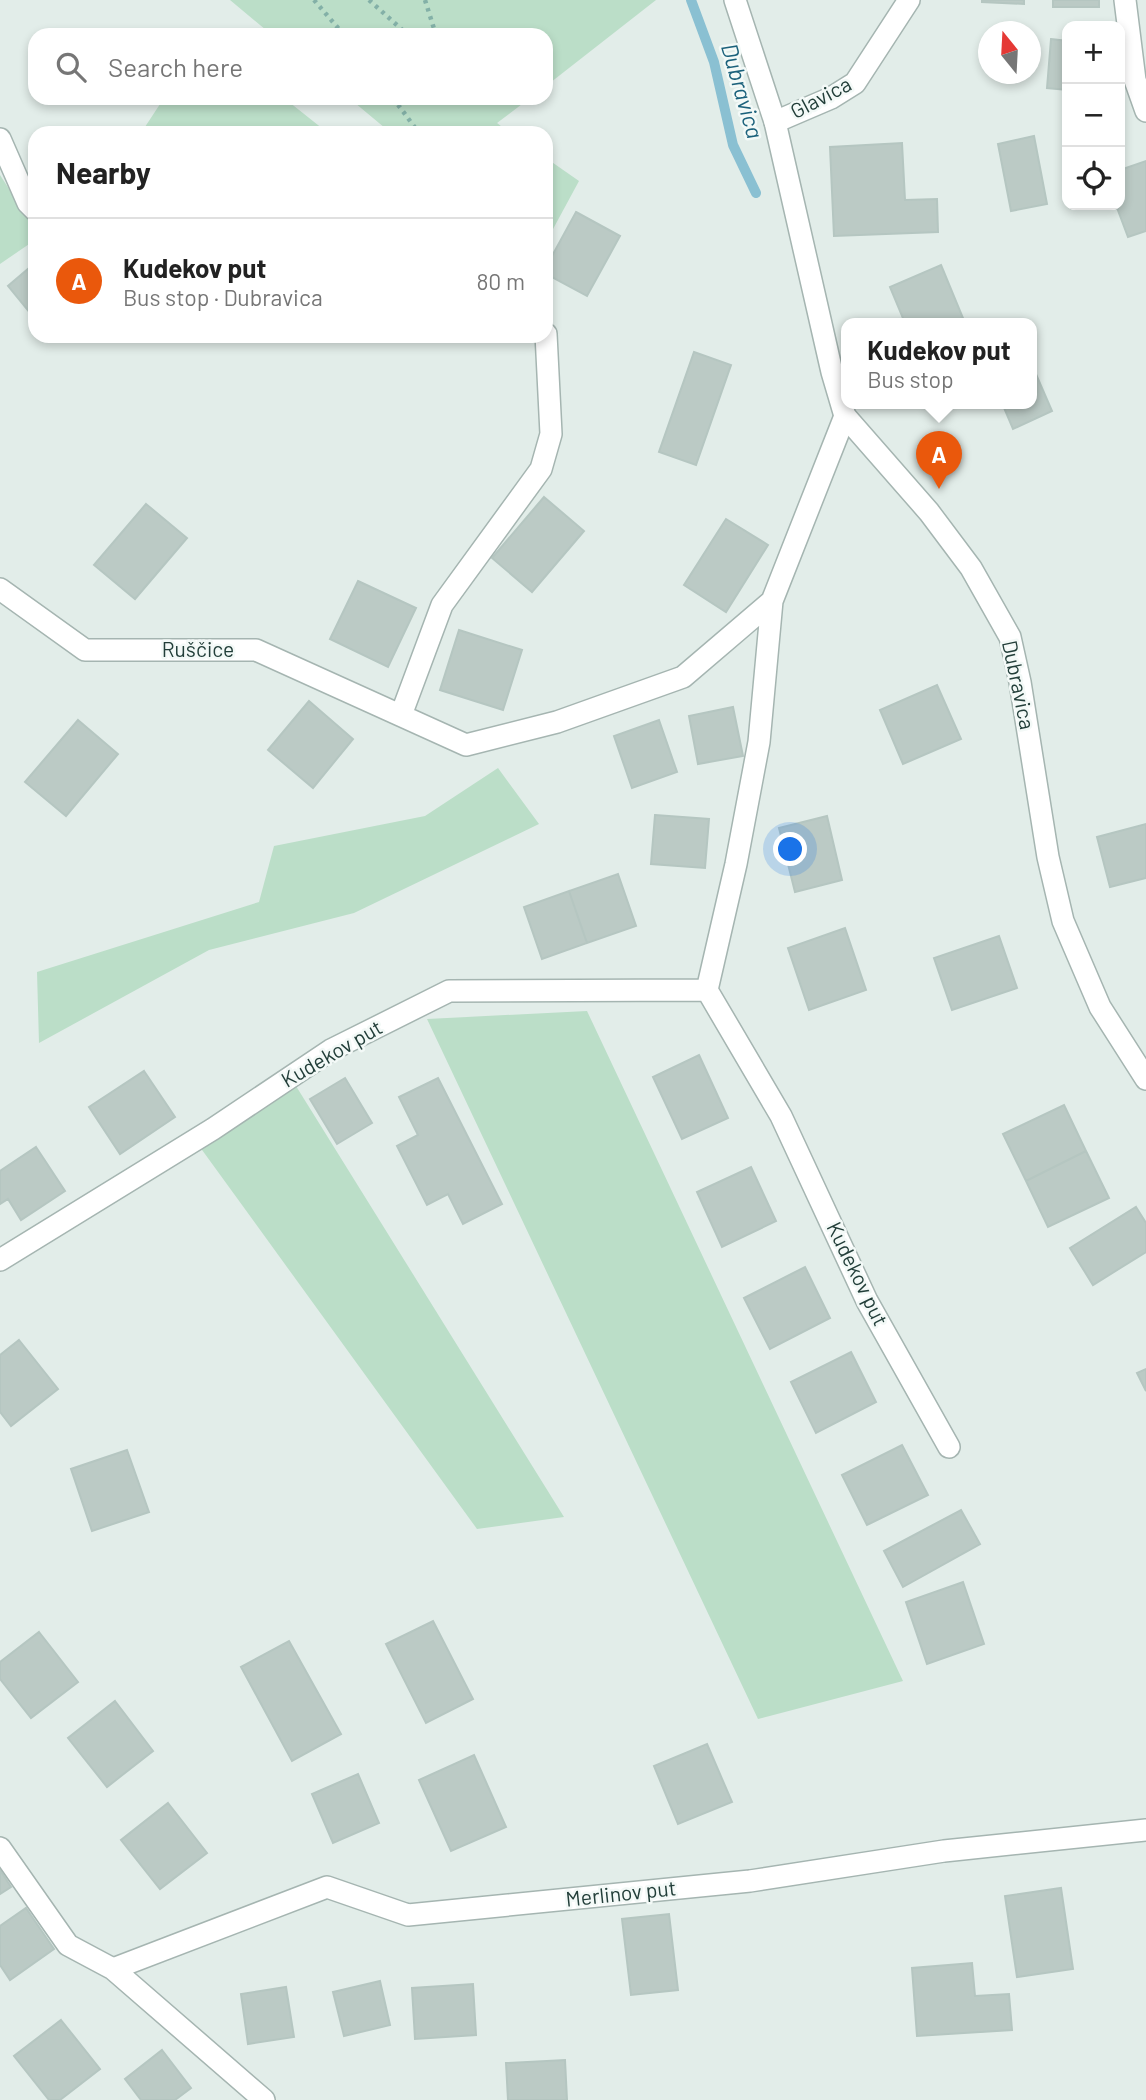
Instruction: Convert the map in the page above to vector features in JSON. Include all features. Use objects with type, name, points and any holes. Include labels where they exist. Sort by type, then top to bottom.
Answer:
[{"type":"street","name":"Dubravica","points":[[735,0],[775,122],[841,402]]},
{"type":"street","name":"Glavica","points":[[775,122],[831,98],[855,83],[909,0]]},
{"type":"street","points":[[1125,0],[1135,80],[1146,111]]},
{"type":"street","points":[[0,139],[28,203]]},
{"type":"street","points":[[401,715],[442,605],[541,469],[551,434],[546,343]]},
{"type":"street","name":"Dubravica","points":[[843,409],[845,416],[929,512],[971,568],[1010,637],[1020,682],[1048,857],[1063,922],[1100,1007],[1146,1079]]},
{"type":"street","points":[[707,990],[736,864],[759,742],[772,601],[845,416]]},
{"type":"street","name":"Ruščice","points":[[0,589],[85,650],[256,650],[466,745],[557,722],[683,677],[772,601]]},
{"type":"street","name":"Kudekov put","points":[[0,1261],[214,1129],[331,1050],[449,991],[707,990],[781,1116],[867,1301],[948,1447]]},
{"type":"street","name":"Merlinov put","points":[[113,1969],[327,1887],[408,1915],[750,1881],[944,1851],[1146,1830]]},
{"type":"street","points":[[0,1849],[68,1945],[113,1969],[264,2100]]},
{"type":"path","points":[[314,0],[338,28]]},
{"type":"path","points":[[369,0],[400,28]]},
{"type":"path","points":[[425,0],[434,28]]},
{"type":"path","points":[[398,105],[414,126]]},
{"type":"green space","points":[[230,0],[656,0],[553,81],[553,28],[264,28]]},
{"type":"green space","points":[[159,105],[293,105],[319,126],[146,126]]},
{"type":"green space","points":[[357,105],[521,105],[497,123],[501,126],[383,126]]},
{"type":"green space","points":[[553,163],[579,181],[553,229]]},
{"type":"green space","points":[[0,175],[28,218],[28,245],[0,264]]},
{"type":"green space","points":[[498,768],[539,824],[354,913],[209,950],[39,1043],[37,972],[259,902],[274,846],[425,816]]},
{"type":"green space","points":[[587,1011],[903,1681],[758,1719],[427,1019]]},
{"type":"green space","points":[[291,1078],[564,1517],[477,1529],[197,1143]]},
{"type":"building","points":[[1024,0],[1024,4],[982,2]]},
{"type":"building","points":[[1053,0],[1099,0],[1099,7],[1053,7]]},
{"type":"building","points":[[1051,39],[1062,40],[1062,90],[1047,88]]},
{"type":"building","points":[[1034,136],[1047,204],[1011,211],[998,144]]},
{"type":"building","points":[[902,143],[905,200],[937,199],[938,232],[834,236],[830,147]]},
{"type":"building","points":[[1146,161],[1146,231],[1128,237],[1118,210],[1125,210],[1125,168]]},
{"type":"building","points":[[576,212],[620,236],[587,296],[553,278],[553,254]]},
{"type":"building","points":[[941,265],[963,318],[903,318],[890,287]]},
{"type":"building","points":[[28,269],[28,310],[8,286]]},
{"type":"building","points":[[694,352],[731,365],[696,465],[659,452]]},
{"type":"building","points":[[1037,376],[1052,411],[1013,429],[1005,409],[1037,409]]},
{"type":"building","points":[[544,497],[584,531],[532,592],[492,558]]},
{"type":"building","points":[[146,504],[187,538],[135,599],[94,565]]},
{"type":"building","points":[[726,519],[768,545],[726,612],[684,585]]},
{"type":"building","points":[[358,581],[416,608],[388,667],[330,639]]},
{"type":"building","points":[[459,630],[522,650],[503,710],[440,690]]},
{"type":"building","points":[[937,685],[961,739],[903,764],[880,710]]},
{"type":"building","points":[[309,701],[353,739],[313,788],[268,750]]},
{"type":"building","points":[[733,707],[743,756],[698,764],[689,716]]},
{"type":"building","points":[[78,720],[118,754],[66,816],[25,782]]},
{"type":"building","points":[[659,720],[677,772],[632,788],[614,736]]},
{"type":"building","points":[[655,815],[709,819],[705,868],[651,864]]},
{"type":"building","points":[[827,816],[842,880],[795,892],[779,828]]},
{"type":"building","points":[[1146,824],[1146,878],[1110,887],[1097,837]]},
{"type":"building","points":[[618,874],[636,926],[587,943],[569,891]]},
{"type":"building","points":[[569,891],[587,943],[542,959],[524,907]]},
{"type":"building","points":[[845,928],[866,990],[809,1010],[788,948]]},
{"type":"building","points":[[999,936],[1017,988],[952,1010],[934,958]]},
{"type":"building","points":[[699,1055],[728,1118],[682,1139],[653,1077]]},
{"type":"building","points":[[144,1071],[175,1117],[120,1154],[89,1107]]},
{"type":"building","points":[[345,1078],[372,1123],[337,1144],[310,1099]]},
{"type":"building","points":[[438,1078],[502,1204],[463,1224],[448,1194],[427,1205],[397,1146],[418,1135],[399,1097]]},
{"type":"building","points":[[1064,1105],[1086,1151],[1026,1181],[1003,1134]]},
{"type":"building","points":[[36,1147],[65,1191],[21,1220],[8,1199],[0,1204],[0,1171]]},
{"type":"building","points":[[1086,1151],[1109,1198],[1048,1227],[1026,1181]]},
{"type":"building","points":[[751,1167],[776,1221],[722,1247],[697,1192]]},
{"type":"building","points":[[1136,1207],[1146,1223],[1146,1252],[1093,1285],[1070,1248]]},
{"type":"building","points":[[805,1267],[830,1318],[770,1349],[744,1298]]},
{"type":"building","points":[[19,1340],[58,1389],[11,1426],[0,1412],[0,1355]]},
{"type":"building","points":[[851,1352],[876,1402],[816,1433],[791,1382]]},
{"type":"building","points":[[1146,1369],[1146,1391],[1137,1373]]},
{"type":"building","points":[[902,1445],[928,1495],[867,1525],[842,1475]]},
{"type":"building","points":[[127,1450],[149,1512],[92,1531],[71,1469]]},
{"type":"building","points":[[961,1510],[980,1544],[903,1587],[884,1551]]},
{"type":"building","points":[[963,1582],[984,1644],[927,1664],[906,1602]]},
{"type":"building","points":[[433,1621],[473,1699],[426,1723],[386,1644]]},
{"type":"building","points":[[39,1632],[78,1682],[31,1718],[0,1679],[0,1662]]},
{"type":"building","points":[[289,1641],[341,1734],[292,1761],[241,1667]]},
{"type":"building","points":[[115,1701],[153,1751],[107,1787],[68,1738]]},
{"type":"building","points":[[707,1744],[732,1802],[678,1824],[654,1766]]},
{"type":"building","points":[[474,1755],[506,1827],[451,1851],[419,1780]]},
{"type":"building","points":[[358,1774],[379,1823],[333,1843],[312,1794]]},
{"type":"building","points":[[168,1803],[207,1853],[160,1889],[121,1840]]},
{"type":"building","points":[[0,1870],[11,1887],[0,1894]]},
{"type":"building","points":[[1061,1888],[1073,1969],[1017,1977],[1005,1896]]},
{"type":"building","points":[[26,1908],[54,1949],[10,1980],[0,1965],[0,1926]]},
{"type":"building","points":[[669,1914],[678,1990],[631,1995],[622,1919]]},
{"type":"building","points":[[972,1963],[975,1996],[1009,1994],[1012,2030],[917,2036],[912,1968]]},
{"type":"building","points":[[380,1981],[390,2025],[344,2036],[333,1992]]},
{"type":"building","points":[[473,1984],[476,2035],[415,2039],[412,1988]]},
{"type":"building","points":[[286,1987],[294,2037],[248,2044],[241,1994]]},
{"type":"building","points":[[61,2020],[100,2069],[60,2100],[49,2100],[14,2056]]},
{"type":"building","points":[[162,2050],[191,2088],[175,2100],[141,2100],[125,2079]]},
{"type":"building","points":[[565,2060],[567,2100],[508,2100],[506,2063]]},
{"type":"waterway","name":"Dubravica","points":[[691,0],[714,62],[733,145],[756,193]]},
{"type":"place","name":"Kudekov put","points":[[939,489]]}]
